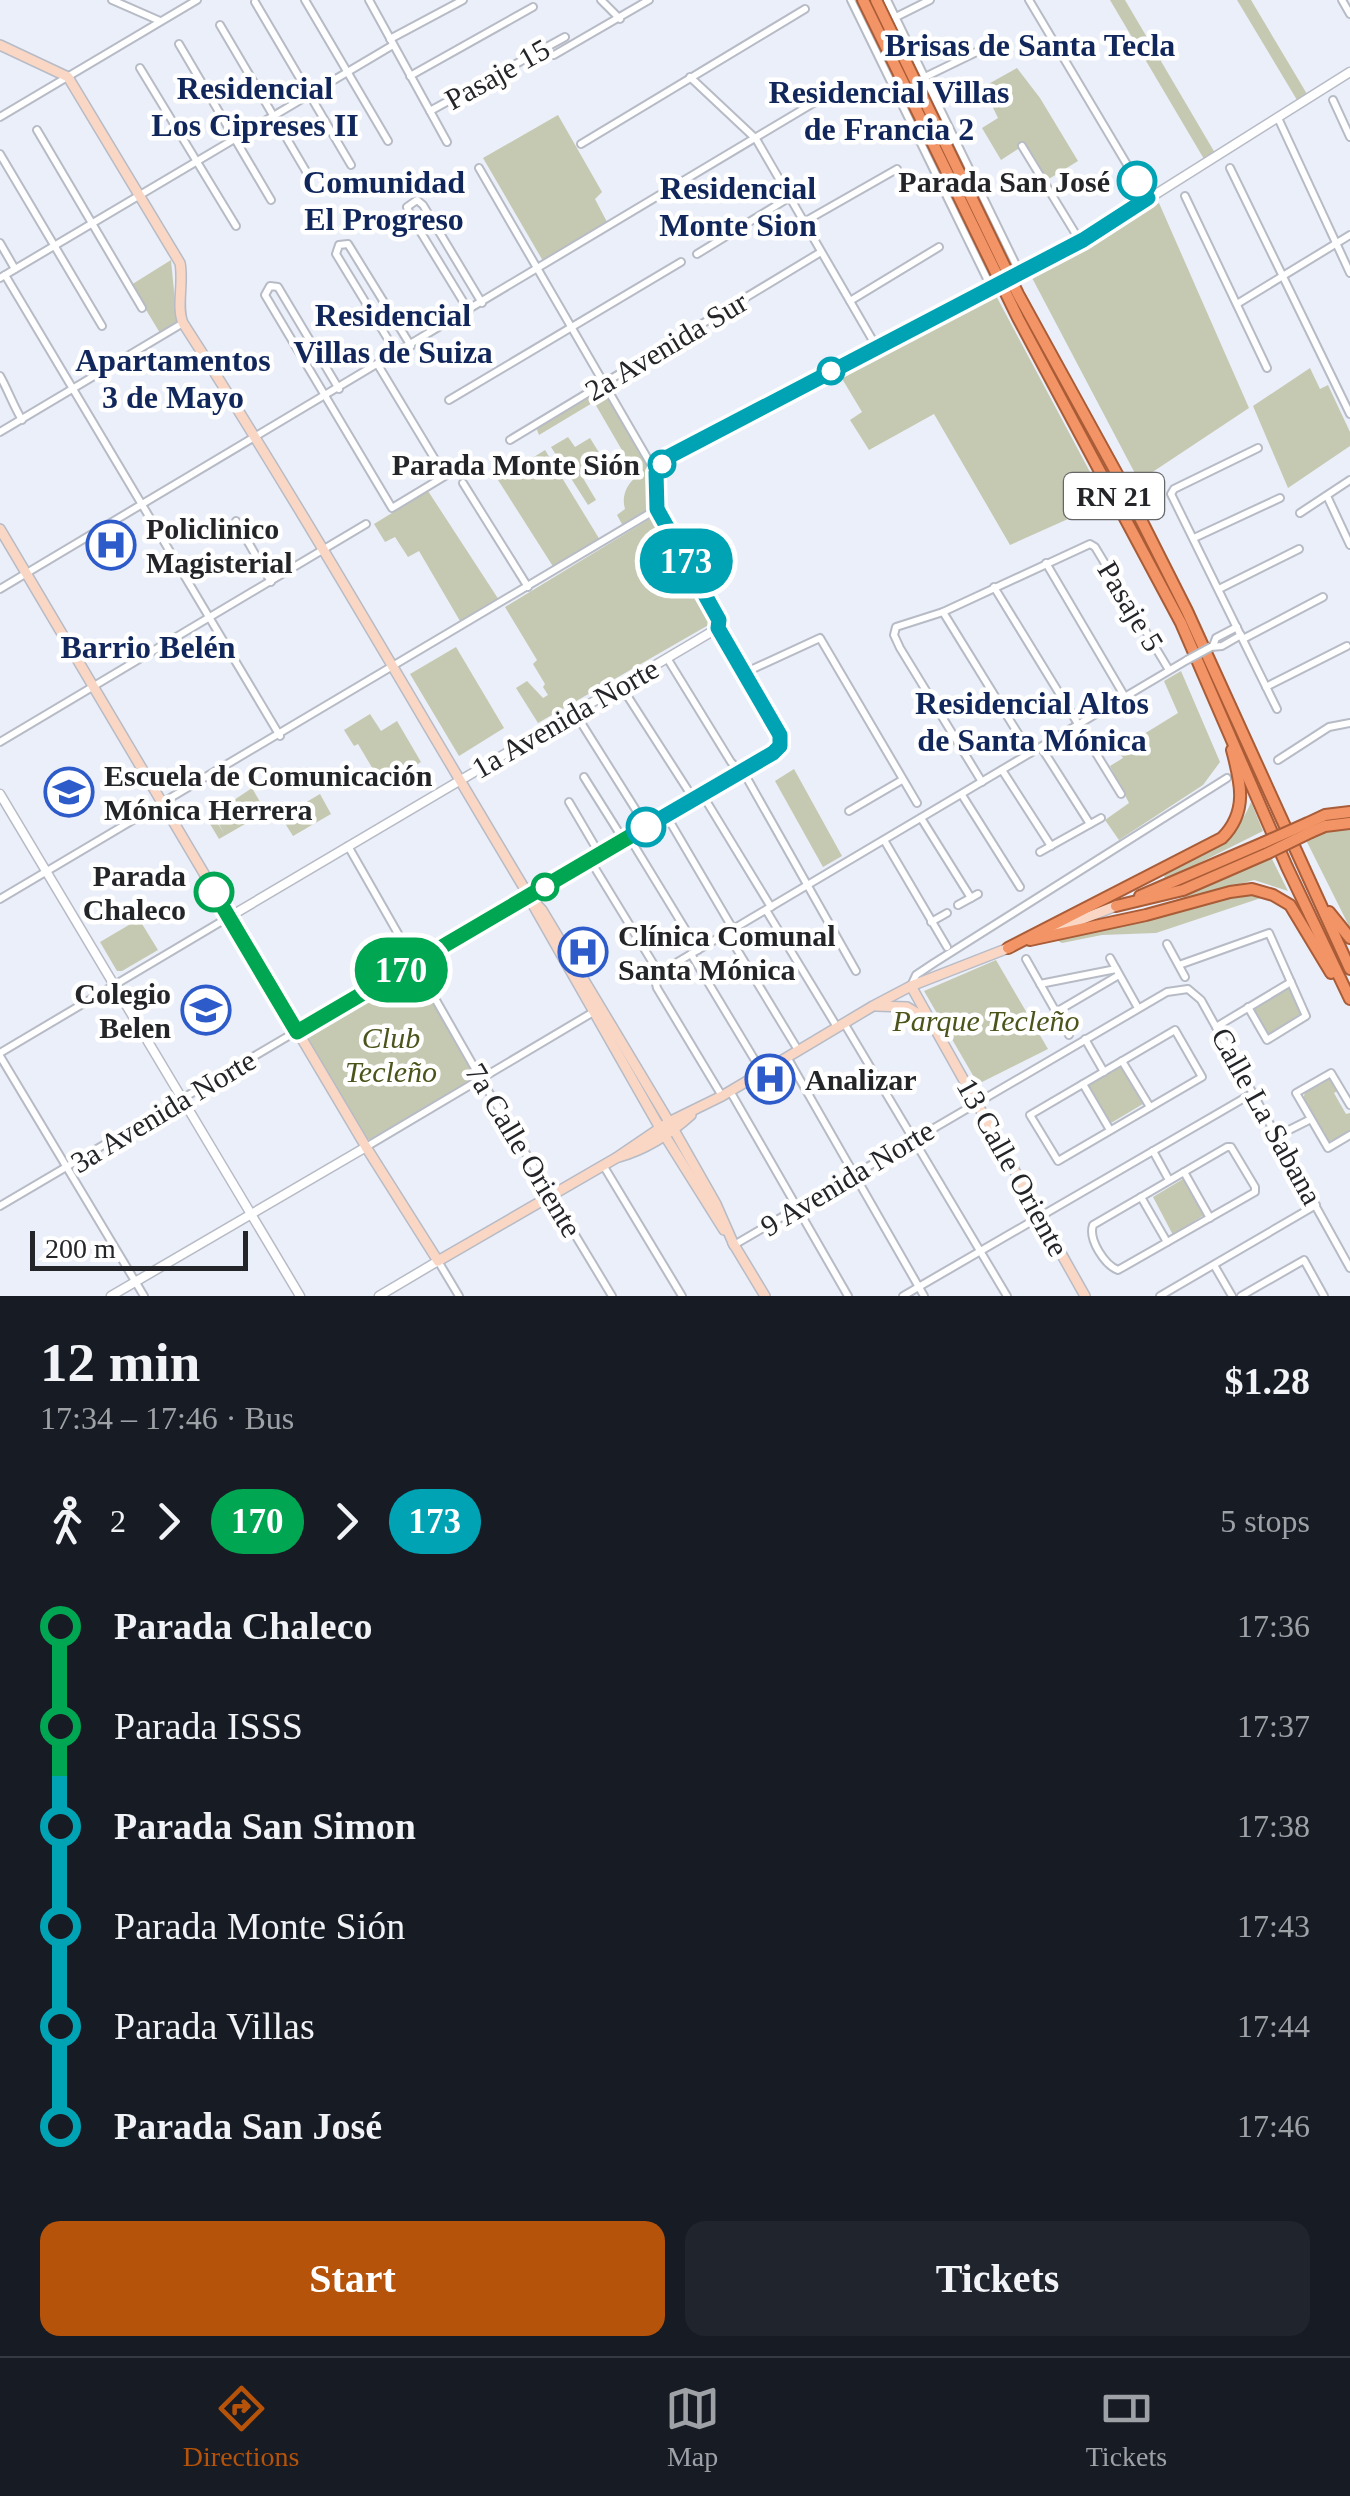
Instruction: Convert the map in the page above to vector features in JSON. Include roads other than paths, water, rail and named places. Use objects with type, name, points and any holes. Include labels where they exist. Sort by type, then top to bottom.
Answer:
[{"type":"highway","name":"RN 21","points":[[864,0],[1010,302],[1148,558],[1350,1001]]},
{"type":"highway","name":"RN 21","points":[[876,0],[1018,294],[1172,581],[1350,969]]},
{"type":"highway","points":[[1008,948],[1214,844],[1228,832],[1242,794],[1222,716]]},
{"type":"highway","points":[[1310,828],[1324,815],[1350,812]]},
{"type":"highway","points":[[1116,906],[1310,828],[1350,823]]},
{"type":"highway","points":[[1306,876],[1350,938]]},
{"type":"highway","points":[[1030,940],[1230,892],[1262,891],[1290,906],[1350,1001]]},
{"type":"main road","points":[[0,46],[68,76],[180,264],[180,317],[324,550],[529,896],[536,914],[661,1110],[667,1129],[686,1151],[734,1245]]},
{"type":"main road","points":[[0,530],[297,1032],[438,1261],[911,986],[1116,906]]},
{"type":"main road","name":"13 Calle Oriente","points":[[911,986],[1085,1296]]},
{"type":"main road","points":[[874,1006],[907,1007],[934,1024]]},
{"type":"main road","points":[[597,1010],[765,1296]]},
{"type":"main road","points":[[661,1110],[677,1114],[701,1106]]},
{"type":"main road","points":[[686,1151],[686,1128],[701,1106]]},
{"type":"street","points":[[112,0],[161,22]]},
{"type":"street","points":[[0,117],[198,0]]},
{"type":"street","points":[[305,0],[388,140]]},
{"type":"street","points":[[280,736],[2,276],[348,73],[463,0]]},
{"type":"street","points":[[601,0],[620,18]]},
{"type":"street","points":[[554,55],[649,0]]},
{"type":"street","points":[[851,0],[993,286]]},
{"type":"street","points":[[887,0],[1019,274]]},
{"type":"street","points":[[896,18],[930,0]]},
{"type":"street","points":[[1029,0],[1148,198]]},
{"type":"street","points":[[1342,0],[1350,14]]},
{"type":"street","points":[[372,1],[447,142]]},
{"type":"street","points":[[255,2],[351,165]]},
{"type":"street","points":[[410,76],[533,8]]},
{"type":"street","points":[[582,144],[804,9]]},
{"type":"street","points":[[220,25],[310,178]]},
{"type":"street","name":"Pasaje 15","points":[[430,111],[565,37]]},
{"type":"street","points":[[924,77],[996,42]]},
{"type":"street","points":[[179,44],[272,200]]},
{"type":"street","points":[[140,68],[236,226]]},
{"type":"street","points":[[656,473],[668,457],[1080,241],[1350,72]]},
{"type":"street","points":[[690,77],[756,138],[876,346]]},
{"type":"street","points":[[0,589],[842,86]]},
{"type":"street","points":[[1333,100],[1350,137]]},
{"type":"street","points":[[1278,118],[1350,274]]},
{"type":"street","points":[[38,130],[142,308]]},
{"type":"street","points":[[1022,146],[1080,241]]},
{"type":"street","points":[[0,154],[102,326]]},
{"type":"street","points":[[479,168],[656,473],[657,509],[744,673],[820,638],[917,803]]},
{"type":"street","points":[[1230,168],[1350,414]]},
{"type":"street","points":[[804,222],[897,169]]},
{"type":"street","points":[[1185,196],[1267,368]]},
{"type":"street","points":[[696,254],[790,197]]},
{"type":"street","points":[[469,311],[412,218],[407,206],[411,202],[417,200],[423,206],[482,303]]},
{"type":"street","points":[[1237,304],[1350,235]]},
{"type":"street","points":[[0,243],[15,269]]},
{"type":"street","points":[[398,354],[336,254],[339,246],[348,244],[410,346]]},
{"type":"street","points":[[850,301],[938,247]]},
{"type":"street","name":"2a Avenida Sur","points":[[510,440],[821,252]]},
{"type":"street","points":[[450,400],[682,262]]},
{"type":"street","points":[[339,389],[278,287],[270,286],[266,295],[392,508],[445,476],[378,366]]},
{"type":"street","points":[[0,432],[184,324]]},
{"type":"street","points":[[0,376],[22,420]]},
{"type":"street","points":[[1258,448],[1171,491],[1277,709]]},
{"type":"street","points":[[1300,513],[1350,480]]},
{"type":"street","points":[[463,483],[528,588]]},
{"type":"street","points":[[1326,496],[1350,546]]},
{"type":"street","points":[[1194,538],[1280,498]]},
{"type":"street","points":[[0,899],[657,509]]},
{"type":"street","points":[[236,522],[271,582]]},
{"type":"street","points":[[0,742],[366,524]]},
{"type":"street","name":"Pasaje 5","points":[[1046,563],[1090,544],[1096,547],[1169,670]]},
{"type":"street","points":[[1218,589],[1299,549]]},
{"type":"street","points":[[982,782],[900,648],[894,635],[896,627],[942,612],[1046,563],[1125,696]]},
{"type":"street","points":[[994,588],[1121,794]]},
{"type":"street","points":[[848,1296],[726,1093],[657,988],[655,980],[659,973],[1212,646],[1216,638],[1240,634],[1323,597]]},
{"type":"street","points":[[942,612],[1030,753]]},
{"type":"street","name":"1a Avenida Norte","points":[[0,1054],[718,628]]},
{"type":"street","points":[[1266,687],[1346,646]]},
{"type":"street","points":[[667,658],[740,771],[856,971]]},
{"type":"street","name":"3a Avenida Norte","points":[[0,1206],[773,753],[780,746],[780,735],[744,673]]},
{"type":"street","points":[[620,686],[698,796],[914,1138],[1007,1296]]},
{"type":"street","points":[[575,713],[646,827]]},
{"type":"street","points":[[1278,760],[1329,727],[1350,723]]},
{"type":"street","points":[[1041,747],[1090,824]]},
{"type":"street","points":[[1002,770],[1051,846]]},
{"type":"street","points":[[584,778],[626,839],[762,1072]]},
{"type":"street","points":[[911,986],[916,976],[934,963],[1227,778]]},
{"type":"street","points":[[850,812],[902,780]]},
{"type":"street","points":[[0,794],[300,1296]]},
{"type":"street","points":[[962,794],[1020,887]]},
{"type":"street","points":[[569,802],[600,854]]},
{"type":"street","points":[[666,816],[798,1050]]},
{"type":"street","points":[[921,818],[974,896],[958,905]]},
{"type":"street","points":[[1040,852],[1101,818]]},
{"type":"street","points":[[884,840],[947,947]]},
{"type":"street","name":"7a Calle Oriente","points":[[348,846],[480,1079],[612,1296]]},
{"type":"street","points":[[590,860],[659,973]]},
{"type":"street","points":[[931,922],[947,912]]},
{"type":"street","points":[[1178,964],[1269,933],[1306,1016],[1267,1040],[1248,1007]]},
{"type":"street","points":[[1167,944],[1185,977]]},
{"type":"street","points":[[1110,958],[1138,1008]]},
{"type":"street","points":[[1026,959],[1069,1035]]},
{"type":"street","points":[[1040,984],[1118,972]]},
{"type":"street","points":[[1056,1012],[1118,972]]},
{"type":"street","points":[[1216,1026],[1291,982]]},
{"type":"street","name":"Calle La Sabana","points":[[1167,992],[1188,989],[1196,993],[1348,1256],[1350,1268]]},
{"type":"street","name":"9 Avenida Norte","points":[[734,1245],[1167,992]]},
{"type":"street","points":[[110,1296],[597,1010]]},
{"type":"street","points":[[1175,1030],[1202,1076],[1058,1161],[1030,1115],[1104,1072],[1175,1030]]},
{"type":"street","points":[[1084,1038],[1104,1072]]},
{"type":"street","points":[[0,1054],[144,1296]]},
{"type":"street","points":[[787,1057],[924,1296]]},
{"type":"street","points":[[1122,1061],[1150,1107]]},
{"type":"street","points":[[1350,1105],[1331,1072],[1296,1093],[1328,1148],[1350,1136]]},
{"type":"street","points":[[1083,1084],[1110,1130]]},
{"type":"street","points":[[903,1296],[1253,1093]]},
{"type":"street","points":[[1277,1136],[1311,1119]]},
{"type":"street","points":[[1229,1146],[1255,1192],[1118,1270],[1110,1266],[1092,1238],[1093,1226],[1170,1180],[1229,1146]]},
{"type":"street","points":[[1152,1151],[1170,1180]]},
{"type":"street","points":[[603,1165],[682,1296]]},
{"type":"street","points":[[1184,1172],[1210,1218]]},
{"type":"street","points":[[1141,1198],[1167,1242]]},
{"type":"street","points":[[1160,1296],[1316,1206]]},
{"type":"street","points":[[1241,1296],[1253,1293],[1304,1260],[1324,1296]]},
{"type":"street","points":[[378,1296],[438,1261],[459,1296]]},
{"type":"street","points":[[1214,1265],[1232,1296]]},
{"type":"place","name":"Parada San José","points":[[1137,181]]},
{"type":"place","name":"Parada Monte Sión","points":[[662,464]]},
{"type":"place","name":"Policlinico Magisterial","points":[[111,545]]},
{"type":"place","name":"Escuela de Comunicación Mónica Herrera","points":[[69,792]]},
{"type":"place","name":"Parada Chaleco","points":[[214,892]]},
{"type":"place","name":"Clínica Comunal Santa Mónica","points":[[583,952]]},
{"type":"place","name":"Colegio Belen","points":[[206,1010]]},
{"type":"place","name":"Analizar","points":[[770,1079]]},
{"type":"district","name":"Brisas de Santa Tecla","points":[[1030,45]]},
{"type":"district","name":"Residencial Los Cipreses II","points":[[255,106]]},
{"type":"district","name":"Residencial Villas de Francia 2","points":[[889,110]]},
{"type":"district","name":"Comunidad El Progreso","points":[[384,200]]},
{"type":"district","name":"Residencial Monte Sion","points":[[738,206]]},
{"type":"district","name":"Residencial Villas de Suiza","points":[[393,334]]},
{"type":"district","name":"Apartamentos 3 de Mayo","points":[[173,378]]},
{"type":"district","name":"Barrio Belén","points":[[148,647]]},
{"type":"district","name":"Residencial Altos de Santa Mónica","points":[[1032,722]]},
{"type":"park label","name":"Parque Tecleño","points":[[986,1020]]},
{"type":"park label","name":"Club Tecleño","points":[[391,1054]]}]
